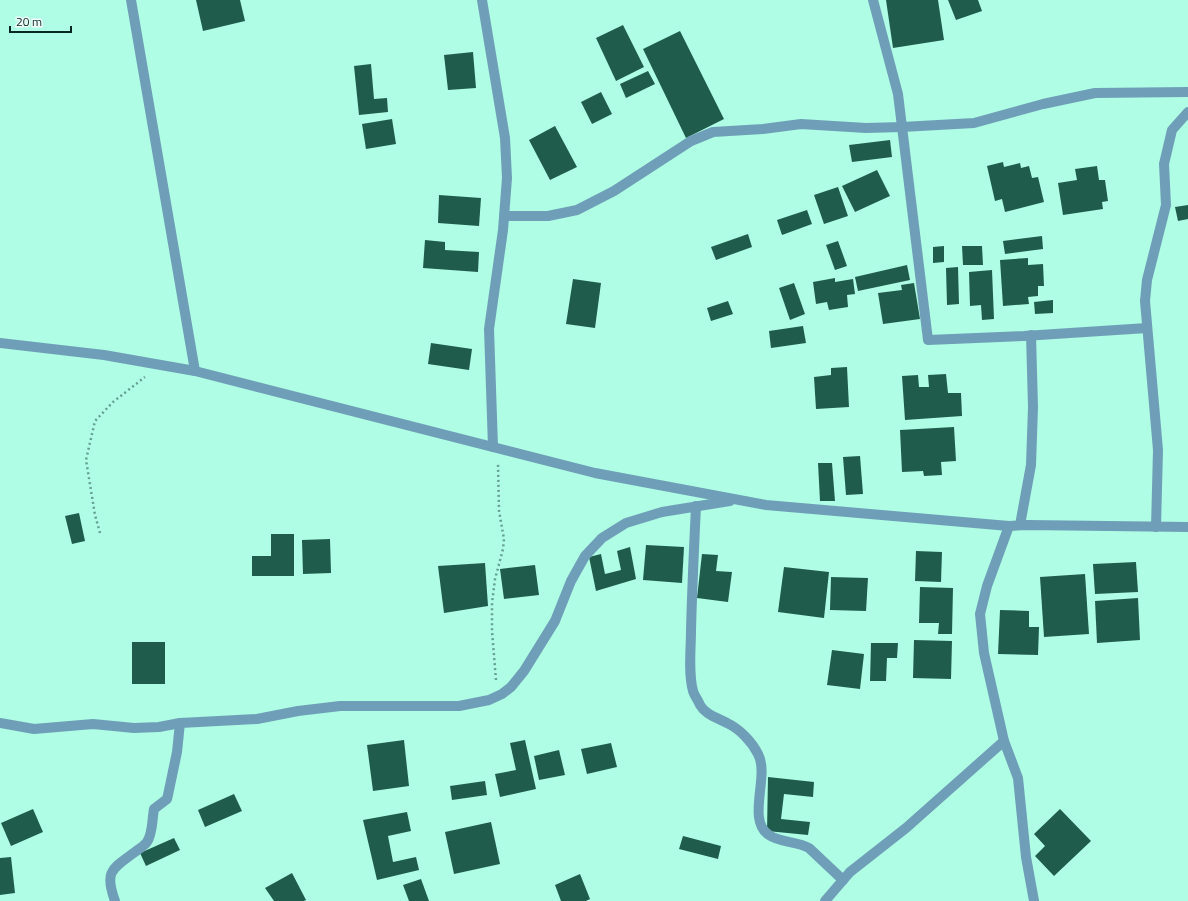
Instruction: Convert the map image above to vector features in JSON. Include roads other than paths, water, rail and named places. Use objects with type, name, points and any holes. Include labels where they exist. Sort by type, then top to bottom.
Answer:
[{"type":"street","points":[[131,0],[195,371]]},
{"type":"street","points":[[482,0],[505,138],[507,178],[504,216],[489,329],[496,448]]},
{"type":"street","points":[[873,0],[898,94],[928,340],[1147,328]]},
{"type":"street","points":[[504,216],[548,216],[577,210],[614,191],[691,141],[713,132],[763,129],[801,124],[866,128],[974,123],[1043,104],[1095,93],[1188,92]]},
{"type":"street","points":[[1156,527],[1158,450],[1145,301],[1147,280],[1166,205],[1164,164],[1172,130],[1188,112]]},
{"type":"street","points":[[1020,525],[1031,465],[1033,407],[1031,335]]},
{"type":"street","points":[[0,343],[104,355],[195,371],[595,473],[766,505],[1009,526],[1188,527]]},
{"type":"street","points":[[0,723],[34,729],[93,724],[134,728],[159,727],[180,723],[257,719],[298,711],[340,706],[458,706],[489,700],[502,694],[511,687],[524,671],[555,621],[571,581],[585,556],[602,538],[612,530],[626,523],[662,512],[738,500]]},
{"type":"street","points":[[696,506],[691,657],[693,692],[708,715],[728,724],[749,740],[758,753],[762,767],[758,811],[762,829],[768,835],[775,838],[804,845],[809,848],[843,880]]},
{"type":"street","points":[[1009,526],[987,586],[980,614],[984,653],[1004,741],[1018,778],[1026,857],[1034,901]]},
{"type":"street","points":[[115,901],[109,882],[111,873],[121,862],[144,846],[148,841],[154,809],[167,798],[177,752],[180,723]]},
{"type":"street","points":[[825,901],[850,872],[906,828],[1004,741]]}]
